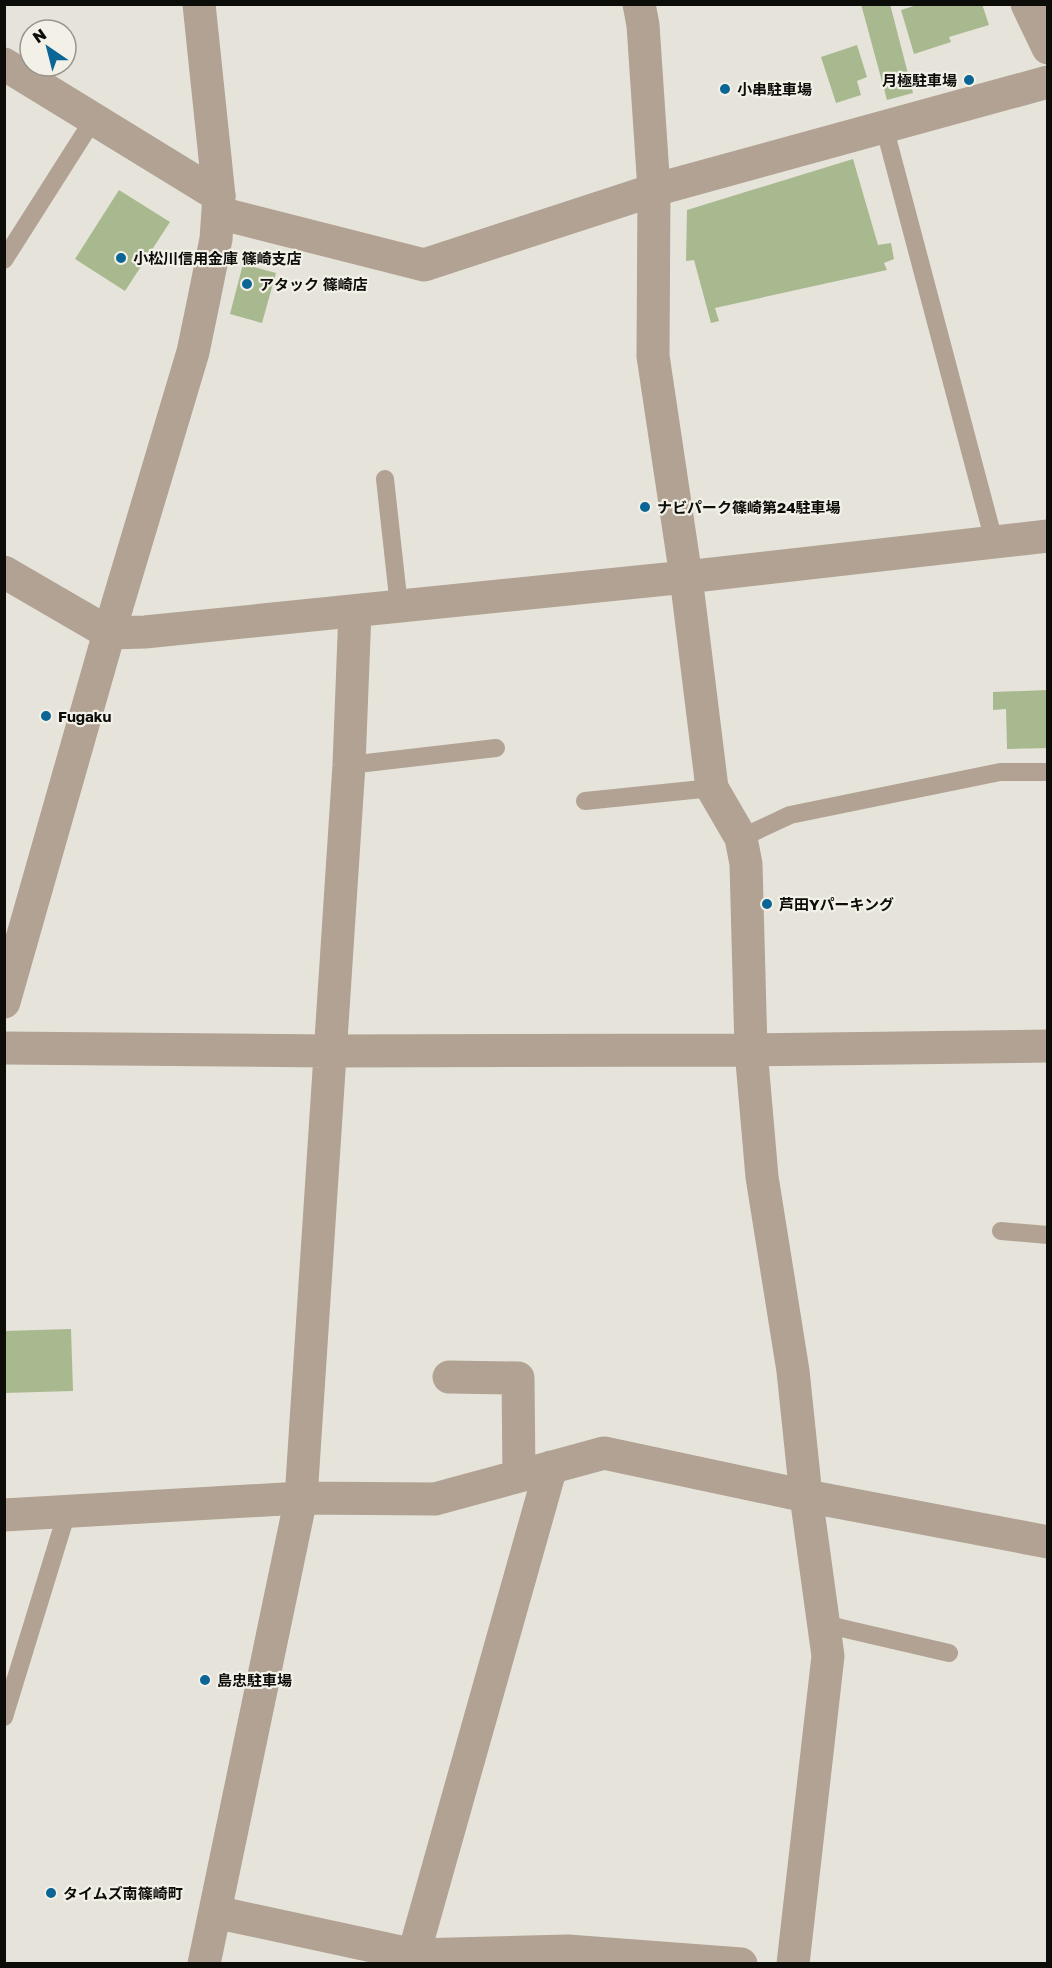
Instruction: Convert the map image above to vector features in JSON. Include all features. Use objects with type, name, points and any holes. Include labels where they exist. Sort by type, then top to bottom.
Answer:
[{"type":"street","points":[[4,1002],[109,633],[193,352],[207,283],[219,205],[199,4]]},
{"type":"street","points":[[639,4],[643,25],[654,190],[653,356],[686,577],[712,788],[741,838],[746,864],[751,1050],[762,1177],[793,1371],[806,1496],[828,1656],[793,1964]]},
{"type":"street","points":[[1027,4],[1047,48]]},
{"type":"street","points":[[4,64],[93,120],[219,205],[424,265],[654,190],[1047,82]]},
{"type":"street","points":[[4,572],[109,633],[145,632],[686,577],[1047,536]]},
{"type":"street","points":[[204,1964],[301,1498],[349,765],[355,611]]},
{"type":"street","points":[[4,1047],[330,1051],[751,1050],[1047,1046]]},
{"type":"street","points":[[448,1377],[518,1378],[519,1476]]},
{"type":"street","points":[[4,1515],[301,1498],[435,1498],[604,1453],[806,1496],[1047,1542]]},
{"type":"street","points":[[412,1959],[551,1467]]},
{"type":"street","points":[[215,1912],[412,1959],[568,1951],[606,1958],[741,1964]]},
{"type":"lane","points":[[4,260],[93,120]]},
{"type":"lane","points":[[884,126],[994,541]]},
{"type":"lane","points":[[385,479],[399,606]]},
{"type":"lane","points":[[349,765],[496,748]]},
{"type":"lane","points":[[741,838],[790,815],[1000,772],[1047,772]]},
{"type":"lane","points":[[585,801],[712,788]]},
{"type":"lane","points":[[1000,1230],[1047,1235]]},
{"type":"lane","points":[[4,1717],[67,1512]]},
{"type":"lane","points":[[824,1624],[949,1653]]},
{"type":"building","points":[[861,4],[890,4],[913,93],[887,100]]},
{"type":"building","points":[[920,4],[982,4],[989,25],[949,37],[951,42],[914,54],[901,10]]},
{"type":"building","points":[[857,45],[867,77],[857,81],[861,95],[836,103],[821,57]]},
{"type":"building","points":[[853,159],[878,245],[891,243],[894,259],[884,263],[887,270],[715,308],[719,321],[711,323],[694,260],[686,261],[687,210]]},
{"type":"building","points":[[119,190],[170,222],[125,291],[75,259]]},
{"type":"building","points":[[243,264],[276,273],[262,323],[230,314]]},
{"type":"building","points":[[1048,690],[1048,748],[1007,749],[1006,709],[993,710],[993,692]]},
{"type":"building","points":[[71,1329],[73,1391],[4,1393],[4,1331]]},
{"type":"place","name":"月極駐車場","points":[[969,80]]},
{"type":"place","name":"小串駐車場","points":[[725,89]]},
{"type":"place","name":"小松川信用金庫 篠崎支店","points":[[121,258]]},
{"type":"place","name":"アタック 篠崎店","points":[[247,284]]},
{"type":"place","name":"ナビパーク篠崎第24駐車場","points":[[645,507]]},
{"type":"place","name":"Fugaku","points":[[46,716]]},
{"type":"place","name":"芦田Yパーキング","points":[[767,904]]},
{"type":"place","name":"島忠駐車場","points":[[205,1680]]},
{"type":"place","name":"タイムズ南篠崎町","points":[[51,1893]]}]
